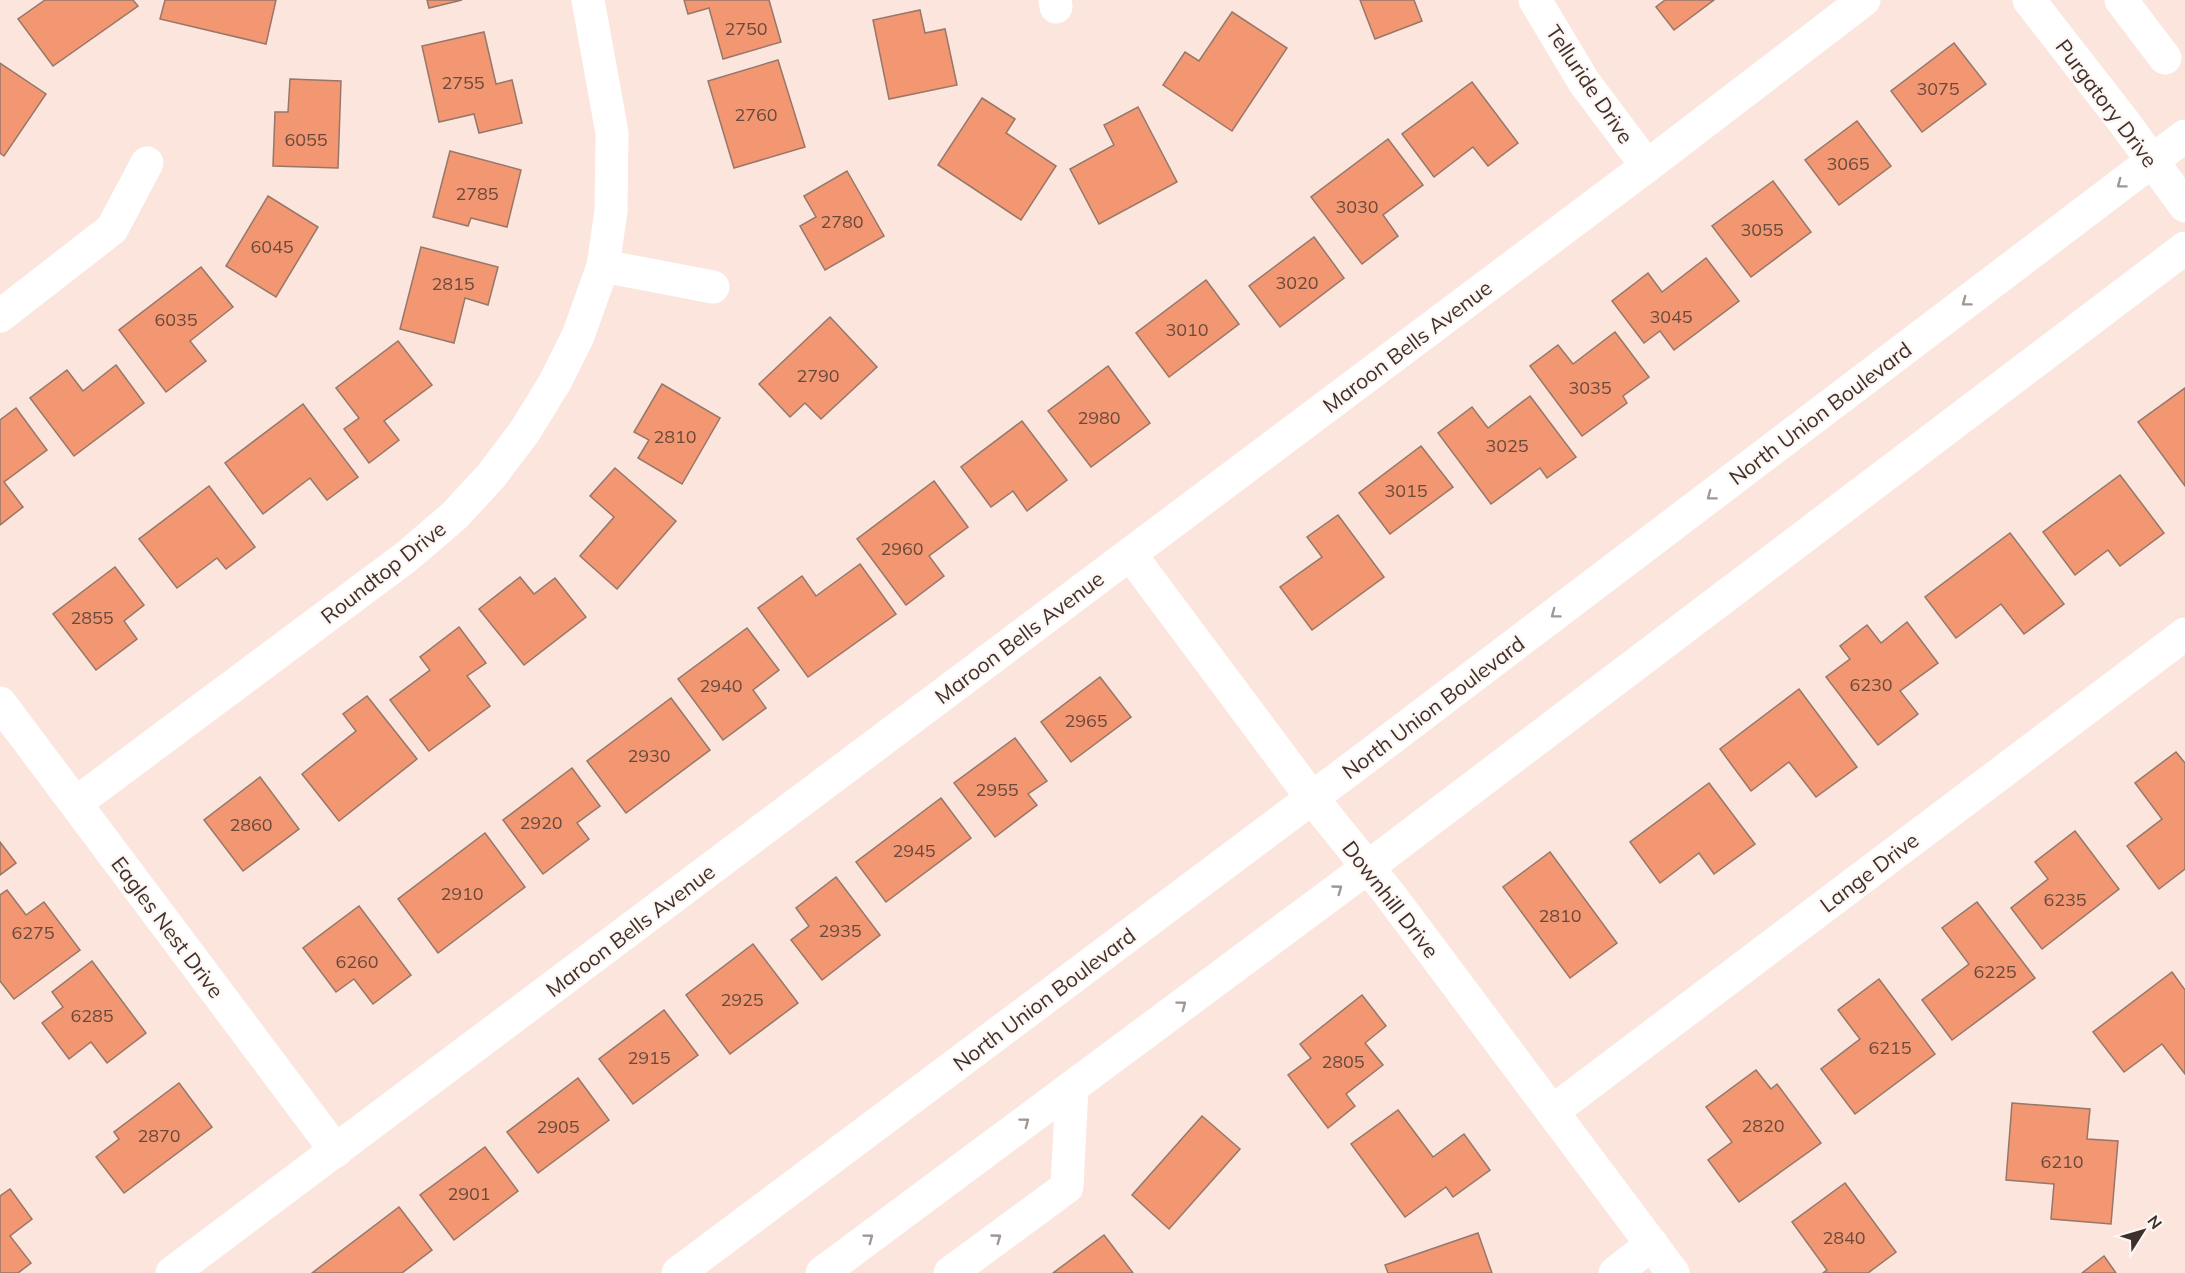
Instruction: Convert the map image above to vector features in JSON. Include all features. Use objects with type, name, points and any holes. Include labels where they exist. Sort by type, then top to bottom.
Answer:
[{"type":"street","name":"Roundtop Drive","points":[[76,803],[406,557],[454,516],[491,476],[525,431],[549,392],[578,336],[603,266],[611,211],[612,133],[588,0]]},
{"type":"street","name":"Telluride Drive","points":[[1535,0],[1584,82],[1647,166]]},
{"type":"street","name":"Maroon Bells Avenue","points":[[172,1273],[1647,166],[1864,0]]},
{"type":"street","name":"Purgatory Drive","points":[[2029,0],[2185,206]]},
{"type":"street","points":[[2121,0],[2165,58]]},
{"type":"street","name":"North Union Boulevard","points":[[678,1273],[1312,798],[2185,136]]},
{"type":"street","points":[[0,316],[112,229],[147,163]]},
{"type":"street","points":[[822,1273],[1368,867],[2185,248]]},
{"type":"street","points":[[603,266],[712,286]]},
{"type":"street","name":"Downhill Drive","points":[[1130,554],[1312,798],[1368,867],[1553,1111],[1673,1273]]},
{"type":"street","name":"Lange Drive","points":[[1553,1111],[2185,634]]},
{"type":"street","name":"Eagles Nest Drive","points":[[0,703],[336,1151]]},
{"type":"street","points":[[950,1273],[1067,1186],[1072,1087]]},
{"type":"street","points":[[1615,1273],[1652,1244]]},
{"type":"building","points":[[45,0],[133,0],[138,6],[53,66],[18,19]]},
{"type":"building","points":[[165,0],[276,0],[266,44],[160,19]]},
{"type":"building","points":[[427,0],[462,0],[429,8]]},
{"type":"building","points":[[684,0],[769,0],[781,42],[723,59],[709,8],[688,14]]},
{"type":"building","points":[[1360,0],[1414,0],[1422,21],[1375,39]]},
{"type":"building","points":[[1665,0],[1714,0],[1674,30],[1656,7]]},
{"type":"building","points":[[920,10],[925,33],[945,29],[957,85],[889,99],[873,20]]},
{"type":"building","points":[[1232,12],[1287,48],[1232,131],[1163,85],[1185,52],[1199,61]]},
{"type":"building","points":[[484,32],[496,84],[512,80],[522,123],[479,133],[474,114],[439,122],[422,46]]},
{"type":"building","points":[[1954,43],[1986,84],[1922,132],[1891,91]]},
{"type":"building","points":[[778,60],[805,147],[734,168],[708,81]]},
{"type":"building","points":[[0,63],[46,94],[4,156],[0,153]]},
{"type":"building","points":[[290,79],[341,81],[338,168],[273,166],[275,112],[288,112]]},
{"type":"building","points":[[1472,82],[1518,143],[1488,166],[1473,147],[1434,177],[1402,134]]},
{"type":"building","points":[[982,98],[1015,119],[1006,133],[1056,166],[1021,220],[938,165]]},
{"type":"building","points":[[1138,107],[1177,182],[1099,224],[1070,169],[1114,145],[1104,125]]},
{"type":"building","points":[[1857,121],[1891,166],[1839,205],[1805,160]]},
{"type":"building","points":[[1388,139],[1423,185],[1383,215],[1398,236],[1362,264],[1311,197]]},
{"type":"building","points":[[450,151],[521,170],[507,227],[471,218],[468,226],[433,217]]},
{"type":"building","points":[[847,171],[884,236],[825,270],[800,226],[816,217],[804,196]]},
{"type":"building","points":[[1773,181],[1811,232],[1751,277],[1712,226]]},
{"type":"building","points":[[268,196],[318,227],[276,297],[226,266]]},
{"type":"building","points":[[1314,237],[1344,278],[1280,327],[1249,286]]},
{"type":"building","points":[[421,247],[498,267],[488,305],[465,298],[454,343],[400,329]]},
{"type":"building","points":[[1706,258],[1739,301],[1674,350],[1660,331],[1644,343],[1612,301],[1648,273],[1662,292]]},
{"type":"building","points":[[201,267],[233,307],[190,341],[206,361],[166,392],[119,330]]},
{"type":"building","points":[[1206,280],[1239,324],[1169,377],[1136,333]]},
{"type":"building","points":[[830,317],[877,367],[821,419],[805,403],[790,417],[759,384]]},
{"type":"building","points":[[1615,332],[1649,377],[1623,396],[1627,403],[1582,436],[1530,366],[1558,345],[1573,364]]},
{"type":"building","points":[[398,341],[432,385],[384,421],[399,440],[369,463],[344,429],[359,418],[336,388]]},
{"type":"building","points":[[116,365],[144,403],[74,456],[30,398],[67,370],[83,391]]},
{"type":"building","points":[[1108,366],[1150,423],[1091,467],[1048,411]]},
{"type":"building","points":[[662,384],[720,418],[682,484],[638,458],[649,440],[634,432]]},
{"type":"building","points":[[2185,388],[2185,486],[2138,422]]},
{"type":"building","points":[[1530,396],[1576,457],[1547,478],[1540,468],[1491,504],[1438,433],[1472,407],[1488,428]]},
{"type":"building","points":[[303,404],[358,477],[327,500],[310,478],[263,514],[225,463]]},
{"type":"building","points":[[16,408],[47,450],[4,482],[23,507],[0,525],[0,420]]},
{"type":"building","points":[[1022,421],[1067,480],[1027,511],[1013,491],[991,507],[961,467]]},
{"type":"building","points":[[1421,446],[1453,487],[1390,534],[1359,493]]},
{"type":"building","points":[[615,468],[676,521],[617,589],[580,556],[614,517],[590,496]]},
{"type":"building","points":[[2120,475],[2164,533],[2120,566],[2108,550],[2075,575],[2043,532]]},
{"type":"building","points":[[934,481],[968,527],[929,556],[944,576],[906,605],[857,539]]},
{"type":"building","points":[[209,486],[255,547],[226,569],[217,558],[177,588],[139,539]]},
{"type":"building","points":[[1338,515],[1384,577],[1312,630],[1280,587],[1322,557],[1307,537]]},
{"type":"building","points":[[2010,533],[2064,604],[2024,634],[2001,604],[1956,638],[1925,597]]},
{"type":"building","points":[[860,564],[896,614],[808,677],[758,608],[802,576],[816,596]]},
{"type":"building","points":[[115,567],[144,605],[124,621],[137,639],[96,670],[53,614]]},
{"type":"building","points":[[520,577],[534,594],[555,578],[586,617],[524,665],[479,609]]},
{"type":"building","points":[[1907,622],[1938,663],[1900,691],[1918,714],[1878,745],[1826,677],[1850,659],[1840,646],[1867,625],[1881,643]]},
{"type":"building","points":[[459,627],[486,663],[467,676],[490,706],[429,751],[390,700],[430,670],[420,657]]},
{"type":"building","points":[[747,628],[779,670],[753,690],[766,708],[723,740],[678,679]]},
{"type":"building","points":[[1100,677],[1131,717],[1071,762],[1041,722]]},
{"type":"building","points":[[1799,689],[1857,767],[1816,797],[1789,762],[1751,791],[1720,749]]},
{"type":"building","points":[[367,696],[417,759],[339,821],[302,774],[356,731],[343,714]]},
{"type":"building","points":[[671,698],[710,750],[626,813],[587,761]]},
{"type":"building","points":[[1015,738],[1047,781],[1028,794],[1037,805],[995,837],[954,783]]},
{"type":"building","points":[[2176,752],[2185,763],[2185,869],[2159,889],[2127,846],[2162,819],[2135,783]]},
{"type":"building","points":[[572,768],[600,806],[577,823],[589,839],[543,874],[503,820]]},
{"type":"building","points":[[260,777],[299,829],[243,871],[204,820]]},
{"type":"building","points":[[1709,783],[1755,844],[1714,874],[1699,853],[1660,883],[1630,842]]},
{"type":"building","points":[[941,798],[971,838],[886,902],[856,862]]},
{"type":"building","points":[[2075,831],[2119,889],[2042,949],[2011,908],[2048,879],[2035,862]]},
{"type":"building","points":[[485,833],[525,887],[438,953],[398,899]]},
{"type":"building","points":[[0,842],[16,863],[0,875]]},
{"type":"building","points":[[1550,852],[1617,943],[1570,978],[1503,887]]},
{"type":"building","points":[[836,877],[880,935],[822,980],[791,940],[809,926],[796,908]]},
{"type":"building","points":[[7,890],[26,915],[44,902],[80,950],[14,999],[0,981],[0,895]]},
{"type":"building","points":[[1977,902],[2035,978],[1952,1040],[1922,1000],[1969,964],[1942,928]]},
{"type":"building","points":[[359,906],[411,975],[373,1004],[354,979],[336,992],[303,948]]},
{"type":"building","points":[[753,944],[798,1003],[730,1054],[686,995]]},
{"type":"building","points":[[92,961],[146,1033],[107,1063],[91,1042],[69,1059],[42,1023],[63,1007],[52,992]]},
{"type":"building","points":[[2172,972],[2185,990],[2185,1074],[2162,1044],[2124,1072],[2093,1032]]},
{"type":"building","points":[[1879,979],[1935,1054],[1855,1114],[1821,1069],[1860,1039],[1838,1010]]},
{"type":"building","points":[[1362,995],[1386,1026],[1365,1043],[1383,1065],[1346,1094],[1355,1106],[1328,1128],[1288,1075],[1311,1058],[1300,1044]]},
{"type":"building","points":[[664,1010],[698,1055],[633,1104],[599,1059]]},
{"type":"building","points":[[1756,1070],[1771,1089],[1777,1084],[1821,1143],[1739,1202],[1708,1160],[1732,1142],[1706,1107]]},
{"type":"building","points":[[578,1078],[609,1120],[538,1173],[507,1132]]},
{"type":"building","points":[[179,1083],[212,1127],[124,1193],[96,1157],[119,1139],[114,1132]]},
{"type":"building","points":[[2012,1103],[2090,1109],[2087,1139],[2118,1141],[2111,1224],[2051,1219],[2054,1184],[2006,1180]]},
{"type":"building","points":[[1398,1110],[1433,1157],[1464,1134],[1490,1170],[1453,1197],[1446,1187],[1405,1217],[1351,1144]]},
{"type":"building","points":[[1202,1116],[1240,1149],[1169,1229],[1132,1195]]},
{"type":"building","points":[[485,1147],[518,1191],[454,1240],[420,1195]]},
{"type":"building","points":[[1845,1183],[1896,1252],[1868,1273],[1823,1273],[1827,1270],[1792,1222]]},
{"type":"building","points":[[10,1189],[32,1219],[10,1236],[31,1263],[18,1273],[0,1273],[0,1196]]},
{"type":"building","points":[[399,1207],[432,1250],[402,1273],[312,1273]]},
{"type":"building","points":[[1478,1233],[1492,1273],[1388,1273],[1385,1265]]},
{"type":"building","points":[[1104,1235],[1133,1273],[1053,1273]]},
{"type":"building","points":[[2104,1256],[2116,1273],[2082,1273]]}]
